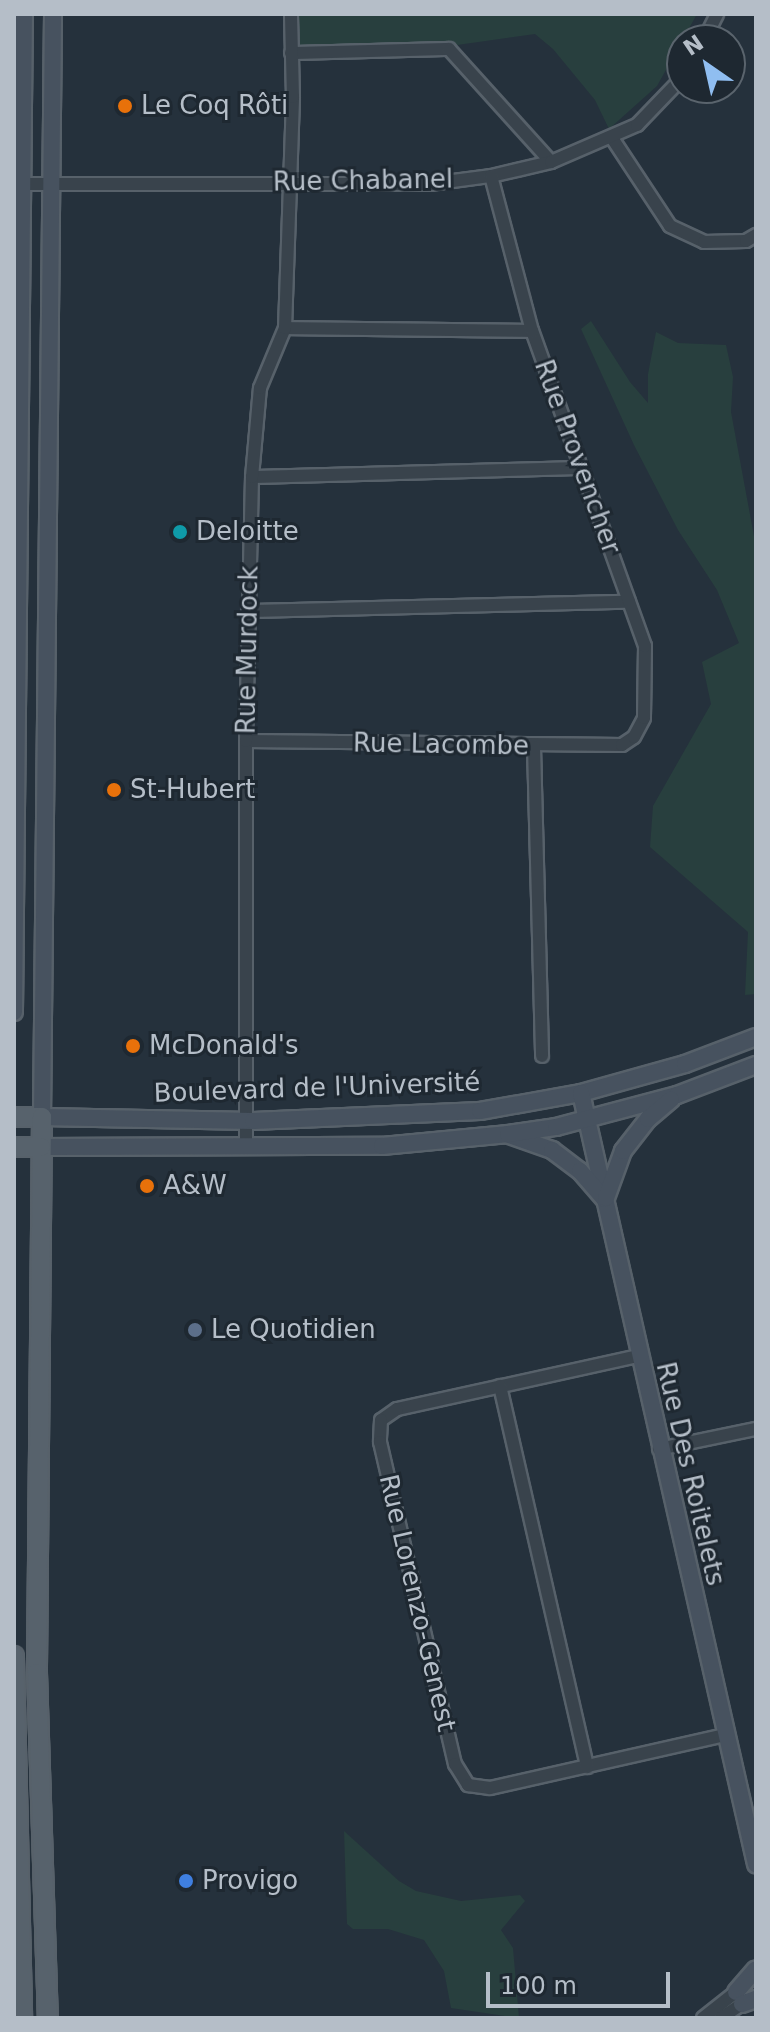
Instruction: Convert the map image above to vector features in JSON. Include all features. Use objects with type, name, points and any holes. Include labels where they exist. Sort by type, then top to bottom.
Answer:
[{"type":"main road","points":[[14,1012],[18,184],[24,14]]},
{"type":"main road","points":[[48,2018],[37,1688],[53,14]]},
{"type":"main road","name":"Boulevard de l'Université","points":[[14,1117],[247,1121],[480,1111],[581,1093],[685,1064],[756,1037]]},
{"type":"main road","name":"Boulevard de l'Université","points":[[14,1147],[382,1146],[508,1134],[588,1119],[677,1095],[756,1065]]},
{"type":"main road","name":"Rue Des Roitelets","points":[[581,1093],[659,1449],[756,1864]]},
{"type":"main road","points":[[508,1134],[552,1150],[580,1171],[605,1200],[623,1151],[648,1119],[677,1095]]},
{"type":"main road","points":[[14,1656],[22,2018]]},
{"type":"main road","points":[[747,1997],[756,1969]]},
{"type":"street","name":"Rue Murdock","points":[[246,1148],[246,741],[252,477],[260,388],[285,328],[291,183],[291,14]]},
{"type":"street","points":[[291,53],[449,49],[551,162]]},
{"type":"street","name":"Rue Chabanel","points":[[18,184],[430,184],[491,176],[551,162],[612,138],[637,125],[666,95]]},
{"type":"street","points":[[612,138],[670,226],[704,242],[746,241],[756,235]]},
{"type":"street","name":"Rue Provencher","points":[[491,176],[532,331],[645,646],[644,718],[634,737]]},
{"type":"street","points":[[285,328],[532,331]]},
{"type":"street","points":[[252,477],[581,468]]},
{"type":"street","points":[[248,611],[629,602]]},
{"type":"street","name":"Rue Lacombe","points":[[246,741],[534,747],[622,745],[634,737]]},
{"type":"street","points":[[534,747],[542,1056]]},
{"type":"street","name":"Rue Lorenzo-Genest","points":[[638,1356],[387,1413],[378,1430],[384,1457],[460,1777],[477,1789],[725,1735]]},
{"type":"street","points":[[500,1386],[587,1767]]},
{"type":"street","points":[[659,1449],[756,1429]]},
{"type":"street","points":[[721,2018],[747,1997],[756,1978]]},
{"type":"street","points":[[703,2018],[747,1997]]},
{"type":"green space","points":[[296,14],[697,14],[691,24],[666,24],[666,70],[657,86],[609,129],[595,100],[553,49],[535,34],[422,50],[297,53]]},
{"type":"green space","points":[[591,321],[630,382],[648,403],[648,374],[656,332],[678,343],[726,345],[733,377],[731,412],[756,547],[756,994],[745,995],[748,932],[650,847],[653,806],[711,704],[702,662],[739,643],[717,590],[678,530],[634,445],[581,329]]},
{"type":"green space","points":[[344,1831],[399,1881],[416,1891],[461,1901],[520,1895],[525,1901],[501,1930],[513,1948],[519,2018],[451,2008],[444,1971],[424,1940],[388,1929],[353,1929],[347,1924]]},
{"type":"place","name":"Le Coq Rôti","points":[[125,106]]},
{"type":"place","name":"Deloitte","points":[[180,532]]},
{"type":"place","name":"St-Hubert","points":[[114,790]]},
{"type":"place","name":"McDonald's","points":[[133,1046]]},
{"type":"place","name":"A&W","points":[[147,1186]]},
{"type":"place","name":"Le Quotidien","points":[[195,1330]]},
{"type":"place","name":"Provigo","points":[[186,1881]]}]
